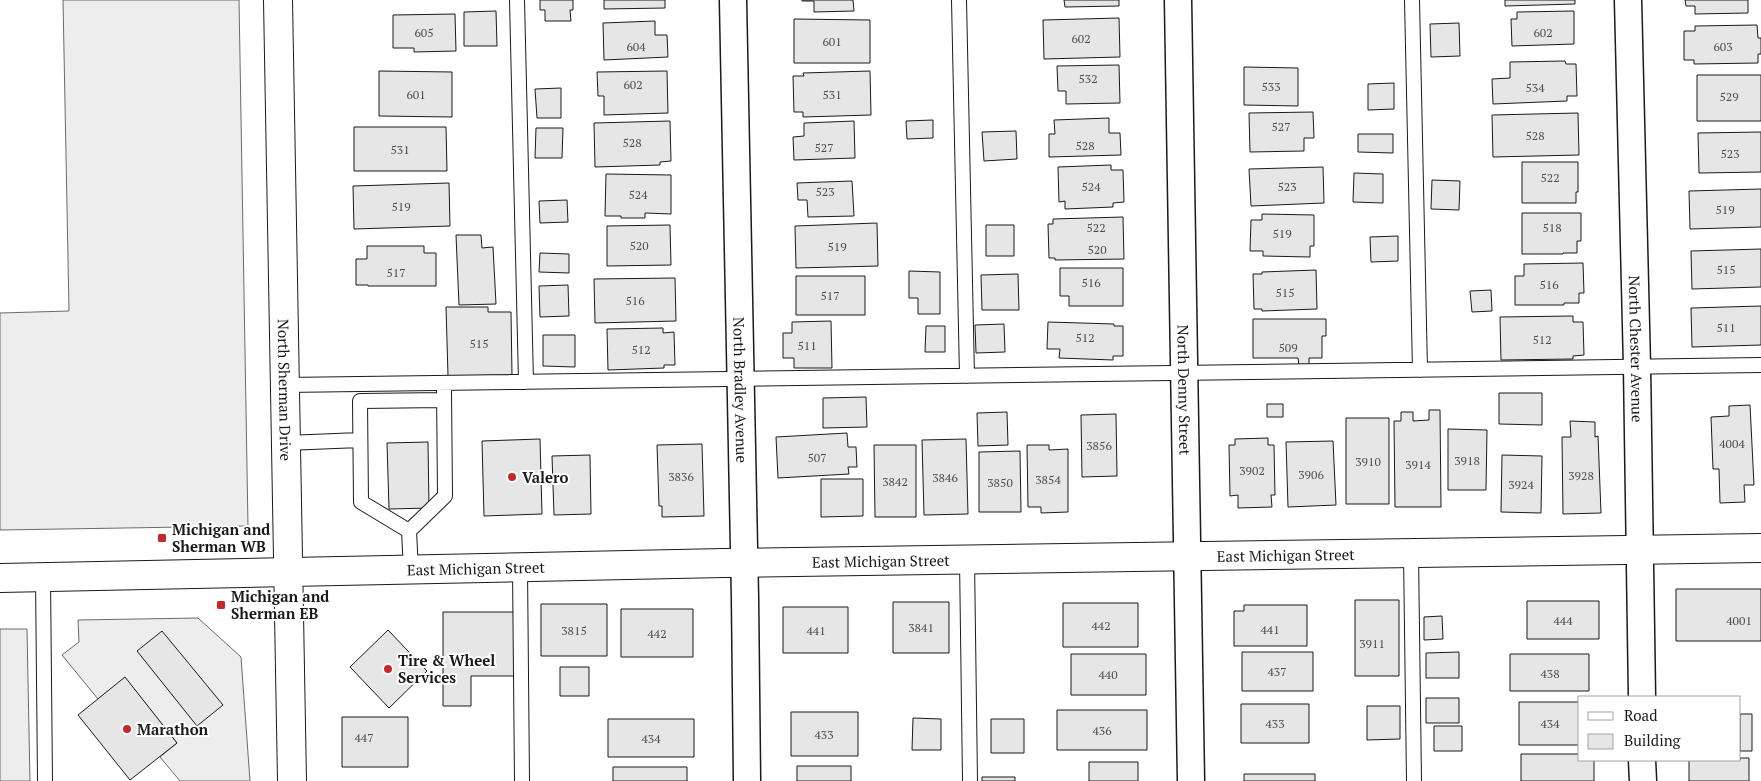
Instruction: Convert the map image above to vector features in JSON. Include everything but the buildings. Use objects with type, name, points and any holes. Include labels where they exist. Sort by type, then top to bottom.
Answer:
[{"type":"main road","name":"North Sherman Drive","points":[[278,0],[292,781]]},
{"type":"main road","name":"East Michigan Street","points":[[0,578],[967,559],[1761,548]]},
{"type":"street","name":"North Bradley Avenue","points":[[733,0],[747,781]]},
{"type":"street","name":"North Denny Street","points":[[1178,0],[1191,781]]},
{"type":"street","name":"North Chester Avenue","points":[[1628,0],[1637,366],[1642,696]]},
{"type":"street","points":[[1642,761],[1643,781]]},
{"type":"lane","points":[[517,0],[526,382]]},
{"type":"lane","points":[[959,0],[966,376]]},
{"type":"lane","points":[[1412,0],[1420,370]]},
{"type":"lane","points":[[285,385],[1761,365]]},
{"type":"lane","points":[[409,531],[445,496],[444,383]]},
{"type":"lane","points":[[360,384],[361,502],[409,531]]},
{"type":"lane","points":[[360,402],[444,400]]},
{"type":"lane","points":[[286,444],[360,440]]},
{"type":"lane","points":[[409,531],[412,570]]},
{"type":"lane","points":[[1411,553],[1414,781]]},
{"type":"lane","points":[[967,559],[970,781]]},
{"type":"lane","points":[[520,568],[522,781]]},
{"type":"lane","points":[[42,577],[45,781]]},
{"type":"shaded area","points":[[63,0],[239,0],[248,526],[0,530],[0,313],[69,311]]},
{"type":"shaded area","points":[[198,618],[241,657],[250,781],[180,781],[160,757],[177,743],[125,678],[98,699],[62,655],[79,642],[78,620]]},
{"type":"shaded area","points":[[0,629],[27,629],[30,781],[0,781]]},
{"type":"place","name":"Valero","points":[[512,477]]},
{"type":"place","name":"Michigan and Sherman WB","points":[[162,538]]},
{"type":"place","name":"Michigan and Sherman EB","points":[[221,605]]},
{"type":"place","name":"Tire & Wheel Services","points":[[388,669]]},
{"type":"place","name":"Marathon","points":[[127,729]]}]
